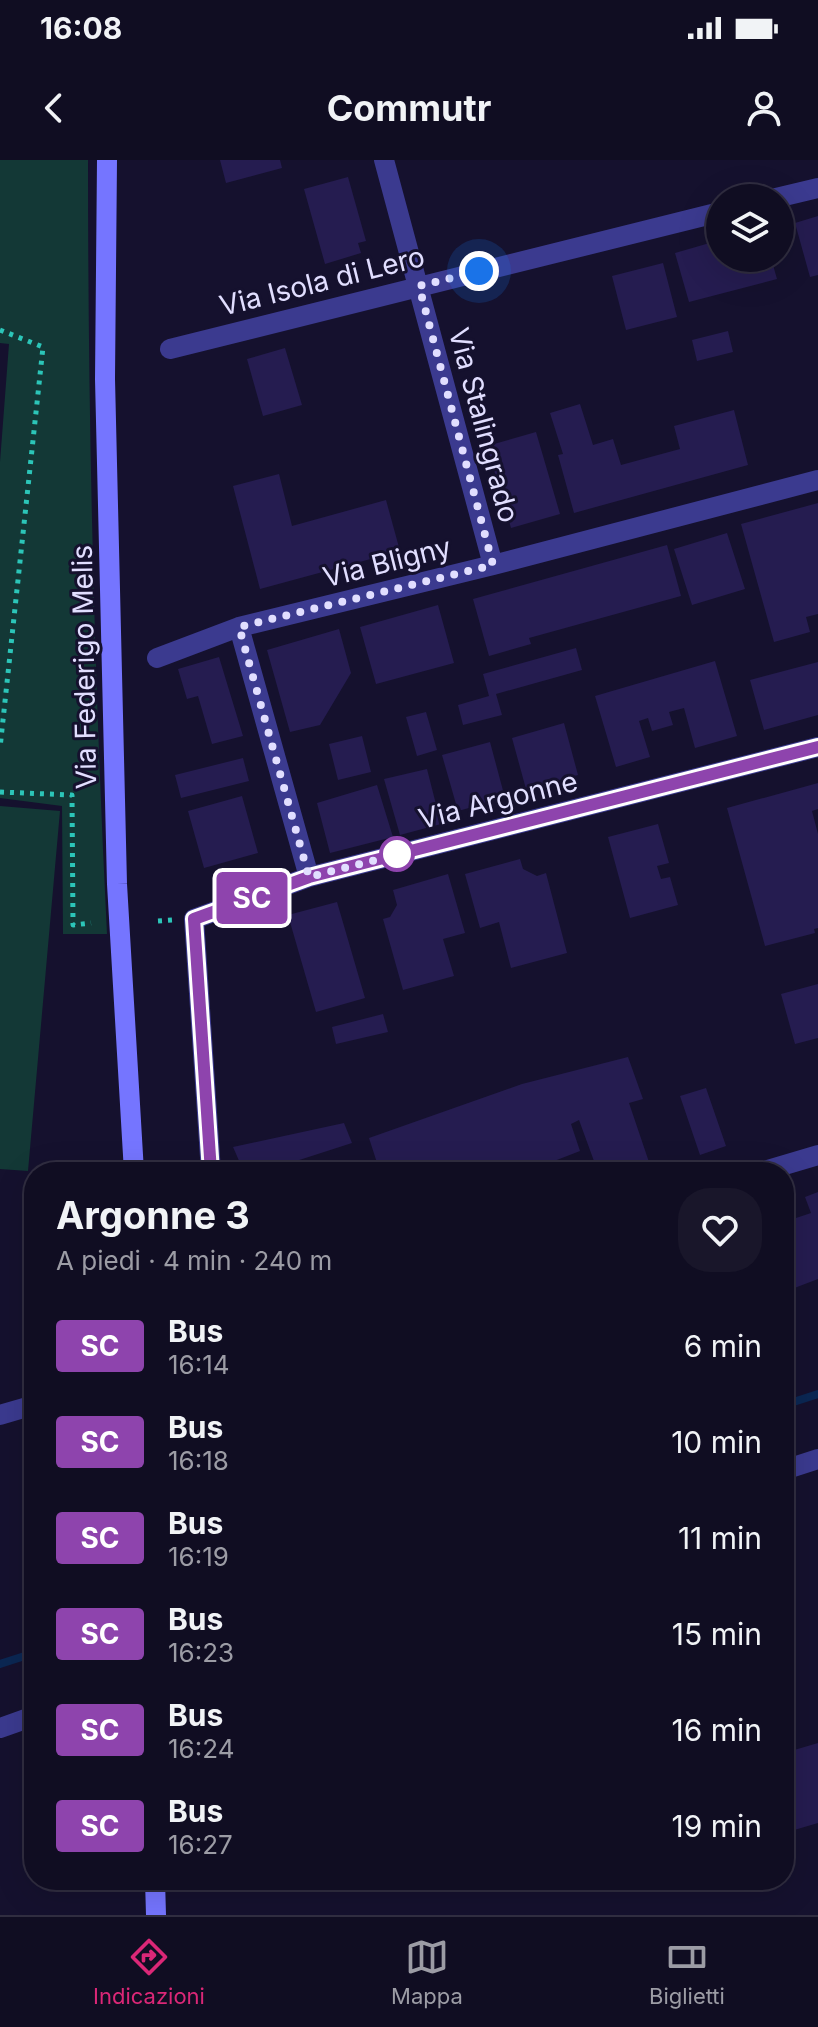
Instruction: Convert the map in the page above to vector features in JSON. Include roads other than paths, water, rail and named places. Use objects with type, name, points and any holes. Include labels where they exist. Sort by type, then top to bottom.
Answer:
[{"type":"main road","name":"Via Federigo Melis","points":[[107,160],[105,379],[117,884],[133,1162]]},
{"type":"main road","points":[[155,1890],[156,1915]]},
{"type":"street","name":"Via Stalingrado","points":[[384,160],[493,565]]},
{"type":"street","points":[[794,194],[818,188]]},
{"type":"street","name":"Via Isola di Lero","points":[[170,349],[706,215]]},
{"type":"street","name":"Via Bligny","points":[[157,658],[239,627],[493,565],[818,480]]},
{"type":"street","points":[[239,627],[309,877]]},
{"type":"street","name":"Via Argonne","points":[[210,1162],[194,919],[309,877],[818,747]]},
{"type":"street","points":[[794,1162],[818,1155]]},
{"type":"street","points":[[0,1415],[24,1408]]},
{"type":"street","points":[[794,1467],[818,1459]]},
{"type":"street","points":[[0,1728],[24,1720]]},
{"type":"waterway","points":[[794,1402],[818,1394]]},
{"type":"waterway","points":[[0,1664],[24,1656]]}]
